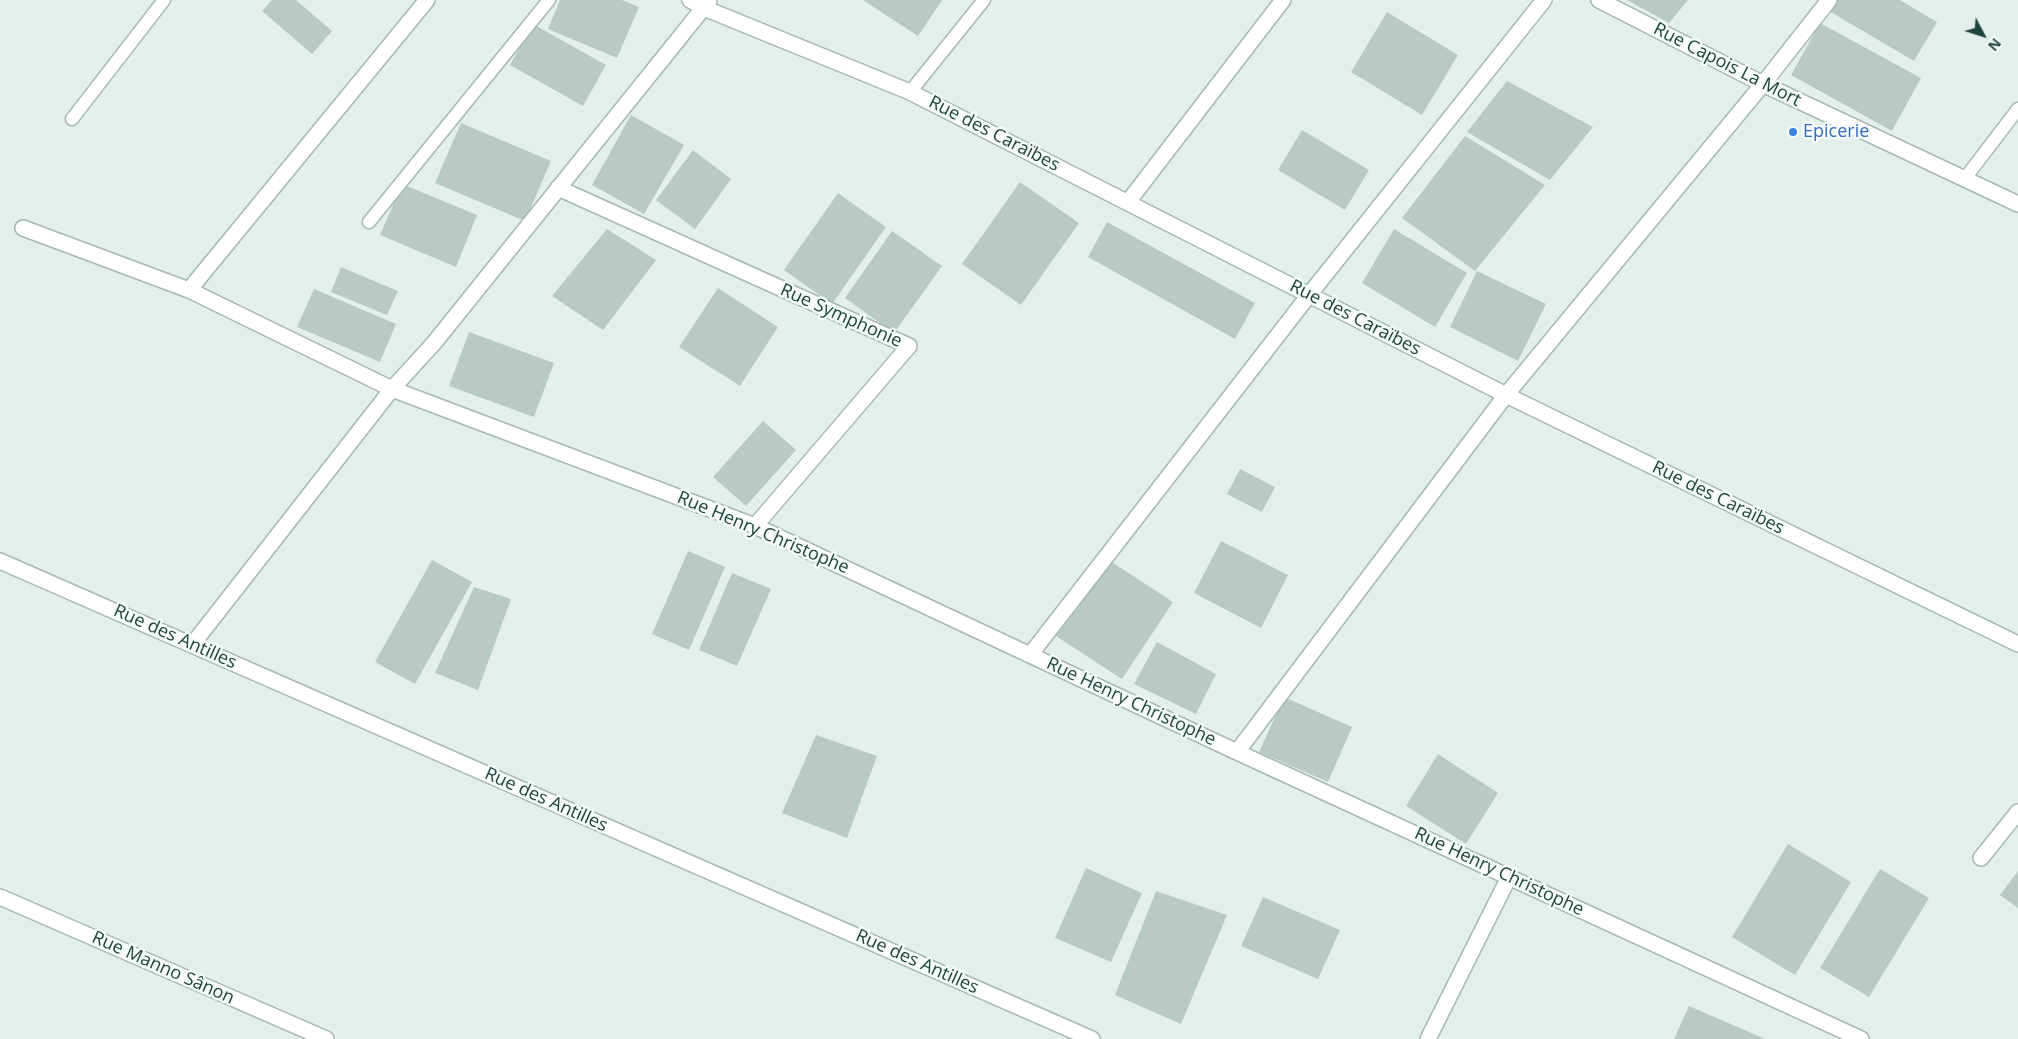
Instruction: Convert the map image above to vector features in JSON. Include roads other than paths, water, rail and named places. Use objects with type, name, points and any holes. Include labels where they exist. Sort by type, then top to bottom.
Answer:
[{"type":"street","points":[[189,290],[427,0]]},
{"type":"street","name":"Rue des Caraïbes","points":[[690,0],[707,4],[910,92],[1506,395],[2018,644]]},
{"type":"street","points":[[1128,202],[1283,0]]},
{"type":"street","points":[[1030,655],[1309,295],[1544,0]]},
{"type":"street","name":"Rue Capois La Mort","points":[[1599,0],[1763,84],[2018,204]]},
{"type":"street","points":[[1237,752],[1506,395],[1763,84],[1829,0]]},
{"type":"street","points":[[192,645],[392,389],[434,343],[707,4]]},
{"type":"street","name":"Rue Symphonie","points":[[558,188],[909,346],[755,526]]},
{"type":"street","name":"Rue Henry Christophe","points":[[23,228],[189,290],[392,389],[755,526],[1237,752],[1861,1039]]},
{"type":"street","name":"Rue des Antilles","points":[[0,561],[1092,1039]]},
{"type":"street","points":[[1981,858],[2018,812]]},
{"type":"street","points":[[1428,1039],[1509,877]]},
{"type":"street","name":"Rue Manno Sânon","points":[[0,897],[326,1039]]},
{"type":"lane","points":[[72,119],[164,0]]},
{"type":"lane","points":[[369,222],[549,0]]},
{"type":"lane","points":[[910,92],[984,0]]},
{"type":"lane","points":[[1966,178],[2018,109]]},
{"type":"place","name":"Epicerie","points":[[1793,132]]}]
